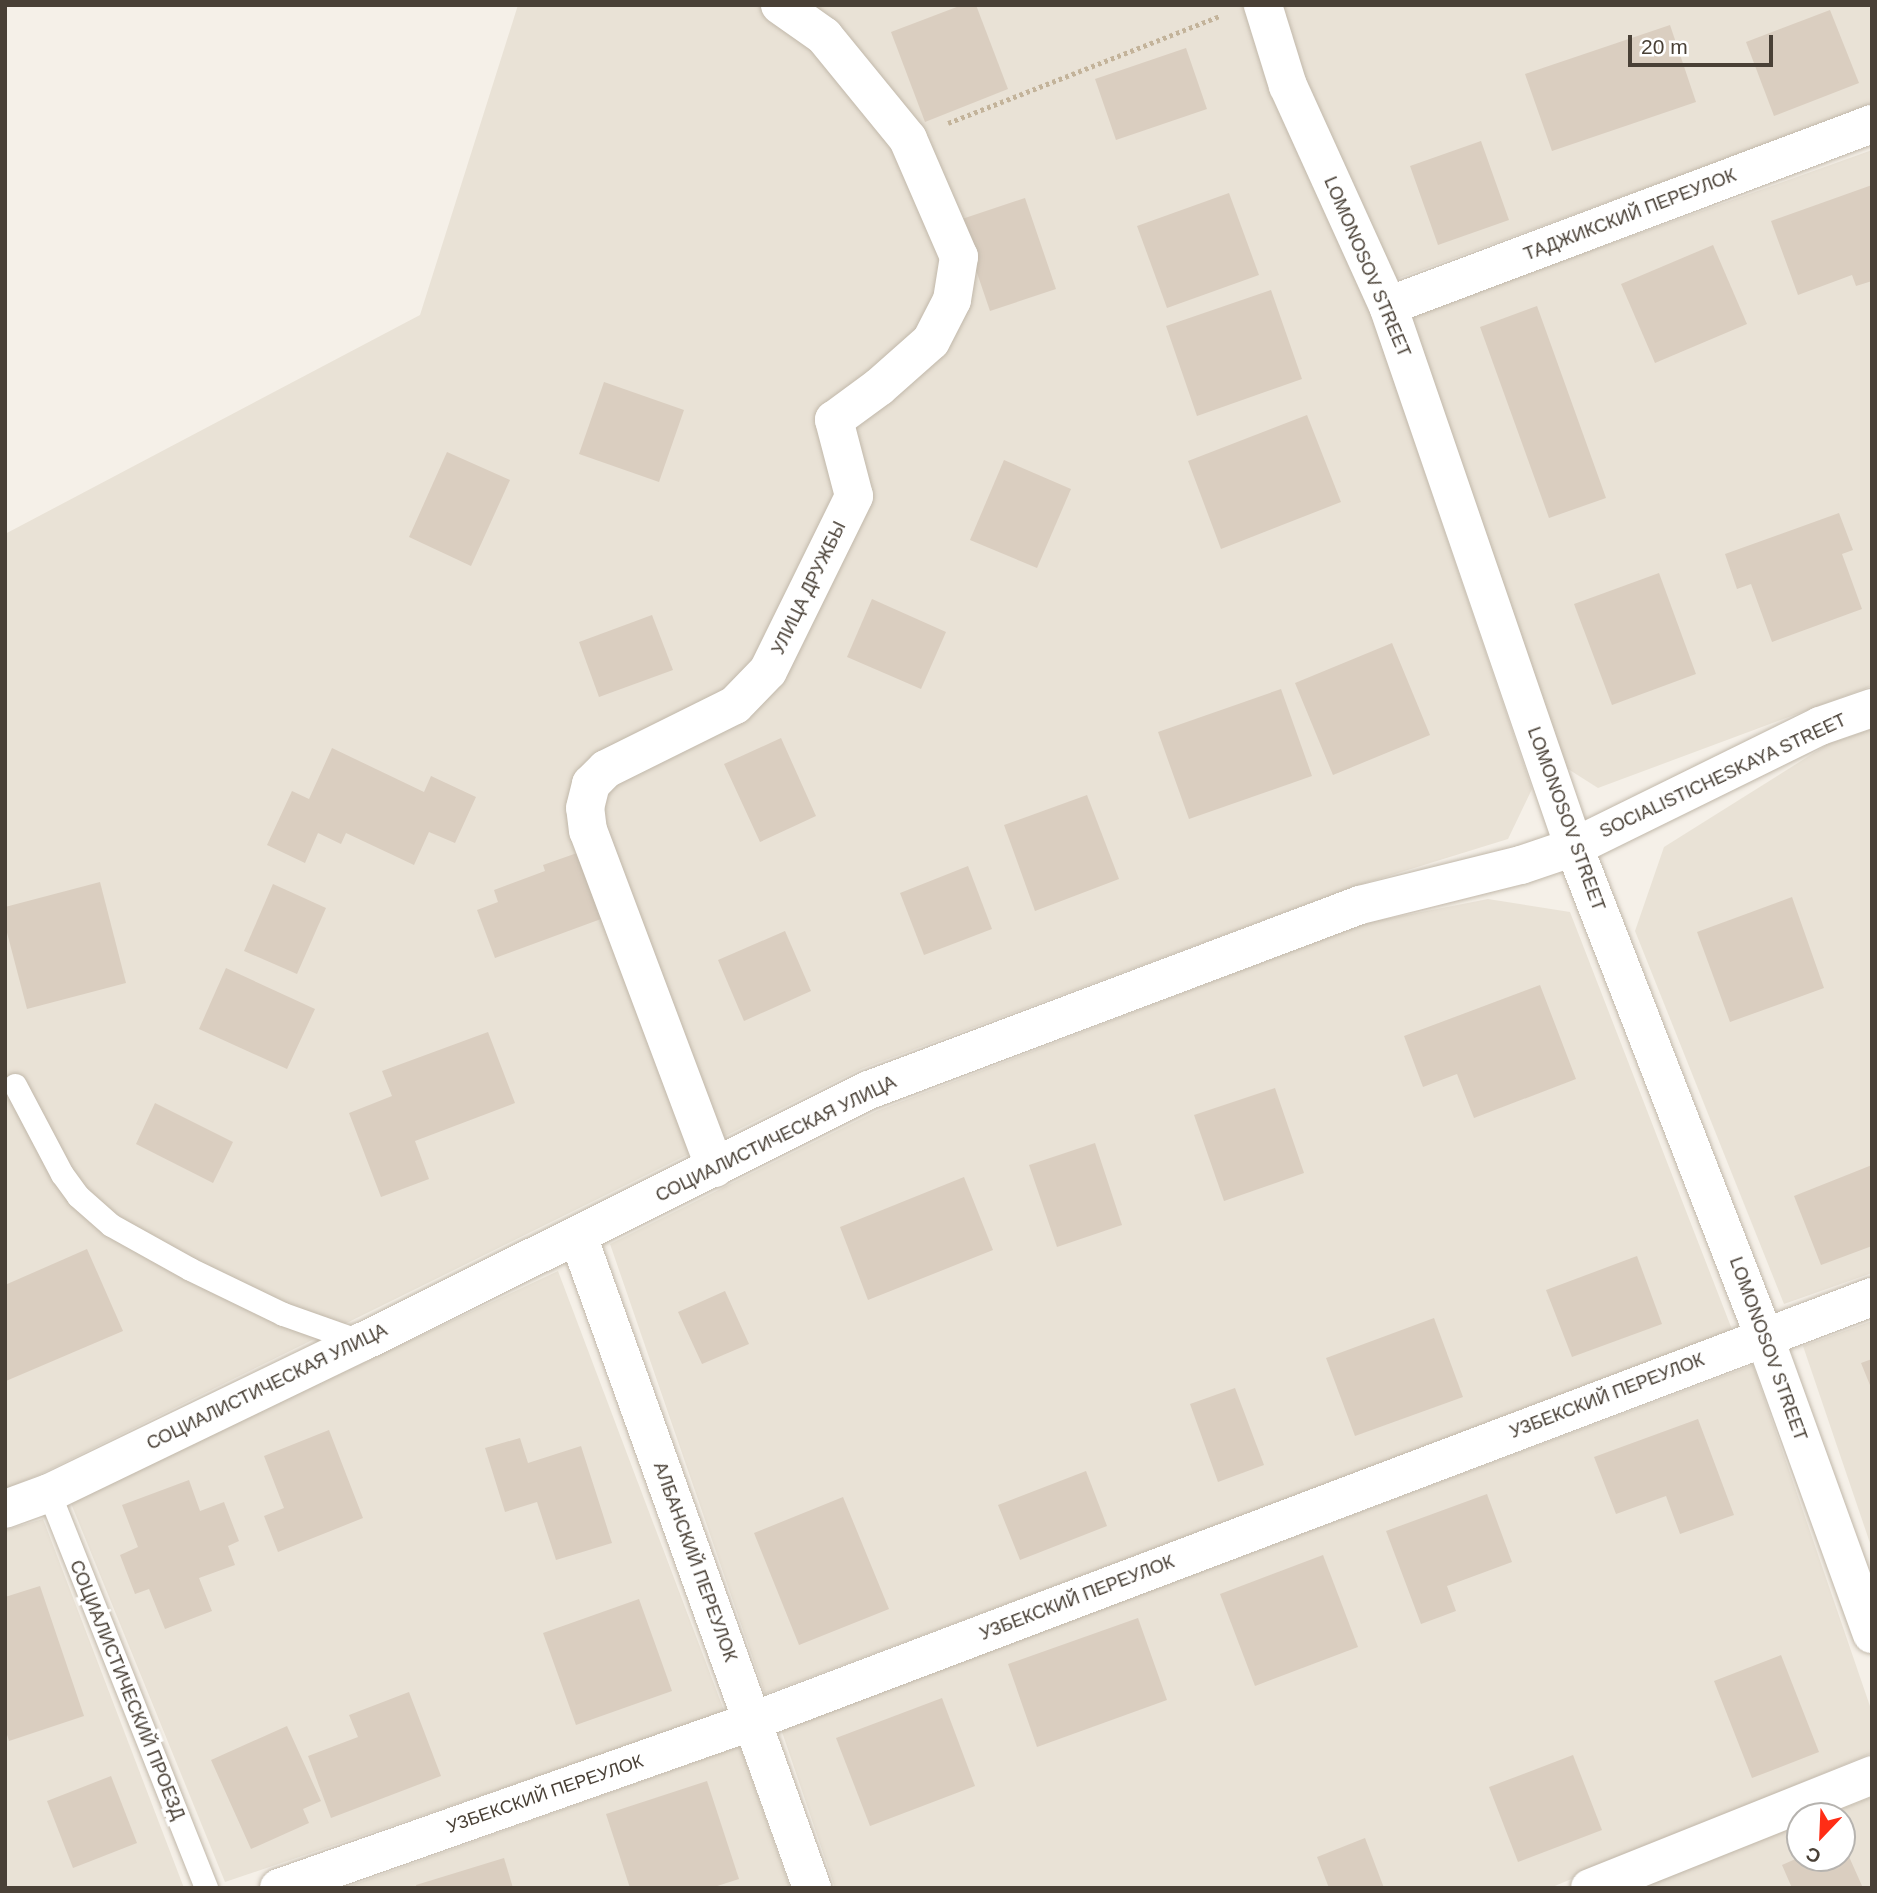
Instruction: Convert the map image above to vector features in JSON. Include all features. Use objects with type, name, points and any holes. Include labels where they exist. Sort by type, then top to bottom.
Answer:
[{"type":"street","name":"УЛИЦА ДРУЖБЫ","points":[[715,1168],[589,831],[585,808],[592,784],[606,769],[734,705],[768,671],[854,496],[834,421],[879,387],[931,341],[953,300],[959,257],[908,139],[824,36],[780,5]]},
{"type":"street","name":"LOMONOSOV STREET","points":[[1263,5],[1288,86],[1388,306],[1574,847],[1764,1336],[1872,1633]]},
{"type":"street","name":"ТАДЖИКСКИЙ ПЕРЕУЛОК","points":[[1388,306],[1872,124]]},
{"type":"street","name":"SOCIALISTICHESKAYA STREET","points":[[1574,847],[1820,726],[1872,708]]},
{"type":"street","name":"СОЦИАЛИСТИЧЕСКАЯ УЛИЦА","points":[[5,1509],[49,1493],[362,1342],[869,1090],[1347,910],[1521,865],[1574,847]]},
{"type":"street","name":"АЛБАНСКИЙ ПЕРЕУЛОК","points":[[578,1236],[812,1888]]},
{"type":"street","name":"УЗБЕКСКИЙ ПЕРЕУЛОК","points":[[279,1888],[753,1721],[1872,1297]]},
{"type":"street","points":[[1590,1888],[1872,1775]]},
{"type":"lane","points":[[15,1085],[62,1174],[78,1196],[111,1224],[190,1269],[283,1314],[362,1342]]},
{"type":"lane","name":"СОЦИАЛИСТИЧЕСКИЙ ПРОЕЗД","points":[[49,1493],[205,1888]]},
{"type":"path","points":[[908,139],[1222,15]]},
{"type":"shaded area","points":[[518,5],[1243,5],[1270,92],[1370,311],[1532,789],[1508,839],[1356,886],[861,1069],[41,1474],[5,1489],[5,534],[420,315]]},
{"type":"shaded area","points":[[1282,5],[1872,5],[1872,105],[1394,280],[1306,80]]},
{"type":"shaded area","points":[[1872,150],[1872,686],[1598,788],[1557,762],[1411,315]]},
{"type":"shaded area","points":[[1872,729],[1872,1273],[1784,1304],[1635,931],[1664,847],[1828,744]]},
{"type":"shaded area","points":[[1488,899],[1570,912],[1733,1332],[765,1694],[610,1244],[877,1111],[1365,923]]},
{"type":"shaded area","points":[[558,1271],[725,1713],[225,1882],[70,1501]]},
{"type":"shaded area","points":[[1872,1321],[1872,1549],[1803,1346]]},
{"type":"shaded area","points":[[1753,1365],[1872,1712],[1872,1753],[1550,1888],[835,1888],[781,1729]]},
{"type":"shaded area","points":[[43,1519],[184,1888],[5,1888],[5,1530]]},
{"type":"shaded area","points":[[740,1746],[790,1888],[344,1888]]},
{"type":"shaded area","points":[[1872,1797],[1872,1888],[1634,1888],[1786,1830],[1786,1872],[1856,1872],[1856,1803]]},
{"type":"building","points":[[962,5],[976,5],[1008,89],[925,122],[891,32]]},
{"type":"building","points":[[1830,10],[1859,83],[1774,116],[1746,42]]},
{"type":"building","points":[[1670,25],[1696,102],[1552,151],[1525,74]]},
{"type":"building","points":[[1186,48],[1207,109],[1116,140],[1095,79]]},
{"type":"building","points":[[1481,141],[1509,220],[1438,245],[1410,166]]},
{"type":"building","points":[[1872,185],[1872,281],[1856,286],[1852,275],[1798,295],[1771,221]]},
{"type":"building","points":[[1229,193],[1259,275],[1167,308],[1137,226]]},
{"type":"building","points":[[1025,198],[1056,289],[990,311],[959,220]]},
{"type":"building","points":[[1713,245],[1747,324],[1655,363],[1621,284]]},
{"type":"building","points":[[1271,290],[1302,379],[1197,416],[1166,326]]},
{"type":"building","points":[[1537,306],[1606,498],[1549,518],[1480,327]]},
{"type":"building","points":[[604,382],[684,410],[659,482],[579,454]]},
{"type":"building","points":[[1307,415],[1341,502],[1221,549],[1188,461]]},
{"type":"building","points":[[447,452],[510,480],[471,566],[409,537]]},
{"type":"building","points":[[1004,460],[1071,489],[1037,568],[970,540]]},
{"type":"building","points":[[1839,513],[1853,550],[1842,554],[1862,609],[1772,642],[1751,584],[1737,589],[1725,554]]},
{"type":"building","points":[[1659,573],[1696,674],[1612,705],[1574,604]]},
{"type":"building","points":[[872,599],[946,632],[921,689],[847,657]]},
{"type":"building","points":[[652,615],[673,670],[599,697],[579,642]]},
{"type":"building","points":[[1392,643],[1430,735],[1333,775],[1295,683]]},
{"type":"building","points":[[1281,689],[1312,776],[1189,819],[1158,732]]},
{"type":"building","points":[[781,738],[816,816],[760,842],[724,764]]},
{"type":"building","points":[[332,748],[424,792],[431,776],[476,797],[455,843],[429,832],[414,865],[346,833],[341,844],[318,833],[305,863],[267,845],[292,791],[309,799]]},
{"type":"building","points":[[1087,795],[1119,879],[1035,911],[1004,825]]},
{"type":"building","points":[[577,853],[601,919],[495,958],[477,910],[498,902],[494,890],[545,871],[543,865]]},
{"type":"building","points":[[968,866],[992,929],[924,955],[900,893]]},
{"type":"building","points":[[100,882],[126,983],[27,1009],[5,925],[5,907]]},
{"type":"building","points":[[273,884],[326,908],[297,974],[244,951]]},
{"type":"building","points":[[1792,897],[1824,988],[1730,1022],[1697,932]]},
{"type":"building","points":[[785,931],[811,991],[744,1021],[718,960]]},
{"type":"building","points":[[226,968],[315,1009],[287,1069],[199,1029]]},
{"type":"building","points":[[1540,985],[1576,1079],[1474,1118],[1457,1074],[1423,1087],[1404,1036]]},
{"type":"building","points":[[488,1032],[515,1103],[415,1141],[429,1179],[381,1197],[349,1113],[392,1096],[382,1071]]},
{"type":"building","points":[[1275,1088],[1304,1173],[1224,1201],[1194,1115]]},
{"type":"building","points":[[155,1103],[233,1142],[213,1183],[136,1144]]},
{"type":"building","points":[[1095,1143],[1122,1225],[1057,1247],[1029,1165]]},
{"type":"building","points":[[1872,1165],[1872,1246],[1821,1265],[1794,1196]]},
{"type":"building","points":[[964,1177],[993,1250],[868,1300],[840,1227]]},
{"type":"building","points":[[87,1249],[123,1331],[6,1381],[5,1285]]},
{"type":"building","points":[[1637,1256],[1662,1324],[1572,1357],[1546,1290]]},
{"type":"building","points":[[725,1291],[749,1344],[702,1364],[678,1312]]},
{"type":"building","points":[[1434,1318],[1463,1397],[1355,1436],[1326,1358]]},
{"type":"building","points":[[1872,1359],[1872,1390],[1861,1363]]},
{"type":"building","points":[[1235,1388],[1264,1465],[1218,1482],[1190,1404]]},
{"type":"building","points":[[1698,1419],[1734,1515],[1680,1534],[1666,1496],[1616,1514],[1594,1457]]},
{"type":"building","points":[[329,1430],[363,1518],[278,1552],[264,1516],[284,1508],[264,1456]]},
{"type":"building","points":[[520,1438],[528,1463],[581,1446],[612,1543],[556,1560],[537,1502],[505,1512],[485,1448]]},
{"type":"building","points":[[1086,1471],[1107,1526],[1020,1560],[998,1505]]},
{"type":"building","points":[[189,1480],[200,1511],[224,1502],[239,1541],[228,1546],[235,1565],[199,1578],[212,1611],[165,1629],[149,1589],[135,1594],[120,1555],[138,1547],[122,1505]]},
{"type":"building","points":[[1487,1494],[1512,1562],[1447,1586],[1456,1611],[1421,1624],[1386,1531]]},
{"type":"building","points":[[843,1497],[889,1609],[799,1645],[754,1533]]},
{"type":"building","points":[[1323,1555],[1358,1647],[1255,1686],[1220,1594]]},
{"type":"building","points":[[40,1586],[84,1716],[9,1741],[5,1728],[5,1597]]},
{"type":"building","points":[[639,1599],[672,1691],[576,1725],[543,1633]]},
{"type":"building","points":[[1138,1618],[1167,1700],[1037,1747],[1008,1664]]},
{"type":"building","points":[[1781,1655],[1819,1752],[1752,1778],[1714,1681]]},
{"type":"building","points":[[409,1692],[441,1776],[331,1818],[308,1756],[358,1737],[349,1715]]},
{"type":"building","points":[[942,1698],[975,1786],[870,1826],[836,1738]]},
{"type":"building","points":[[287,1726],[321,1801],[303,1809],[309,1823],[251,1849],[211,1760]]},
{"type":"building","points":[[1573,1755],[1602,1830],[1518,1862],[1489,1787]]},
{"type":"building","points":[[111,1776],[137,1843],[73,1868],[47,1801]]},
{"type":"building","points":[[707,1781],[739,1879],[711,1888],[630,1888],[606,1814]]},
{"type":"building","points":[[1365,1838],[1384,1888],[1329,1888],[1317,1857]]},
{"type":"building","points":[[504,1858],[513,1888],[417,1888],[416,1885]]},
{"type":"building","points":[[1786,1863],[1786,1872],[1856,1872],[1863,1888],[1792,1888],[1782,1865]]}]
